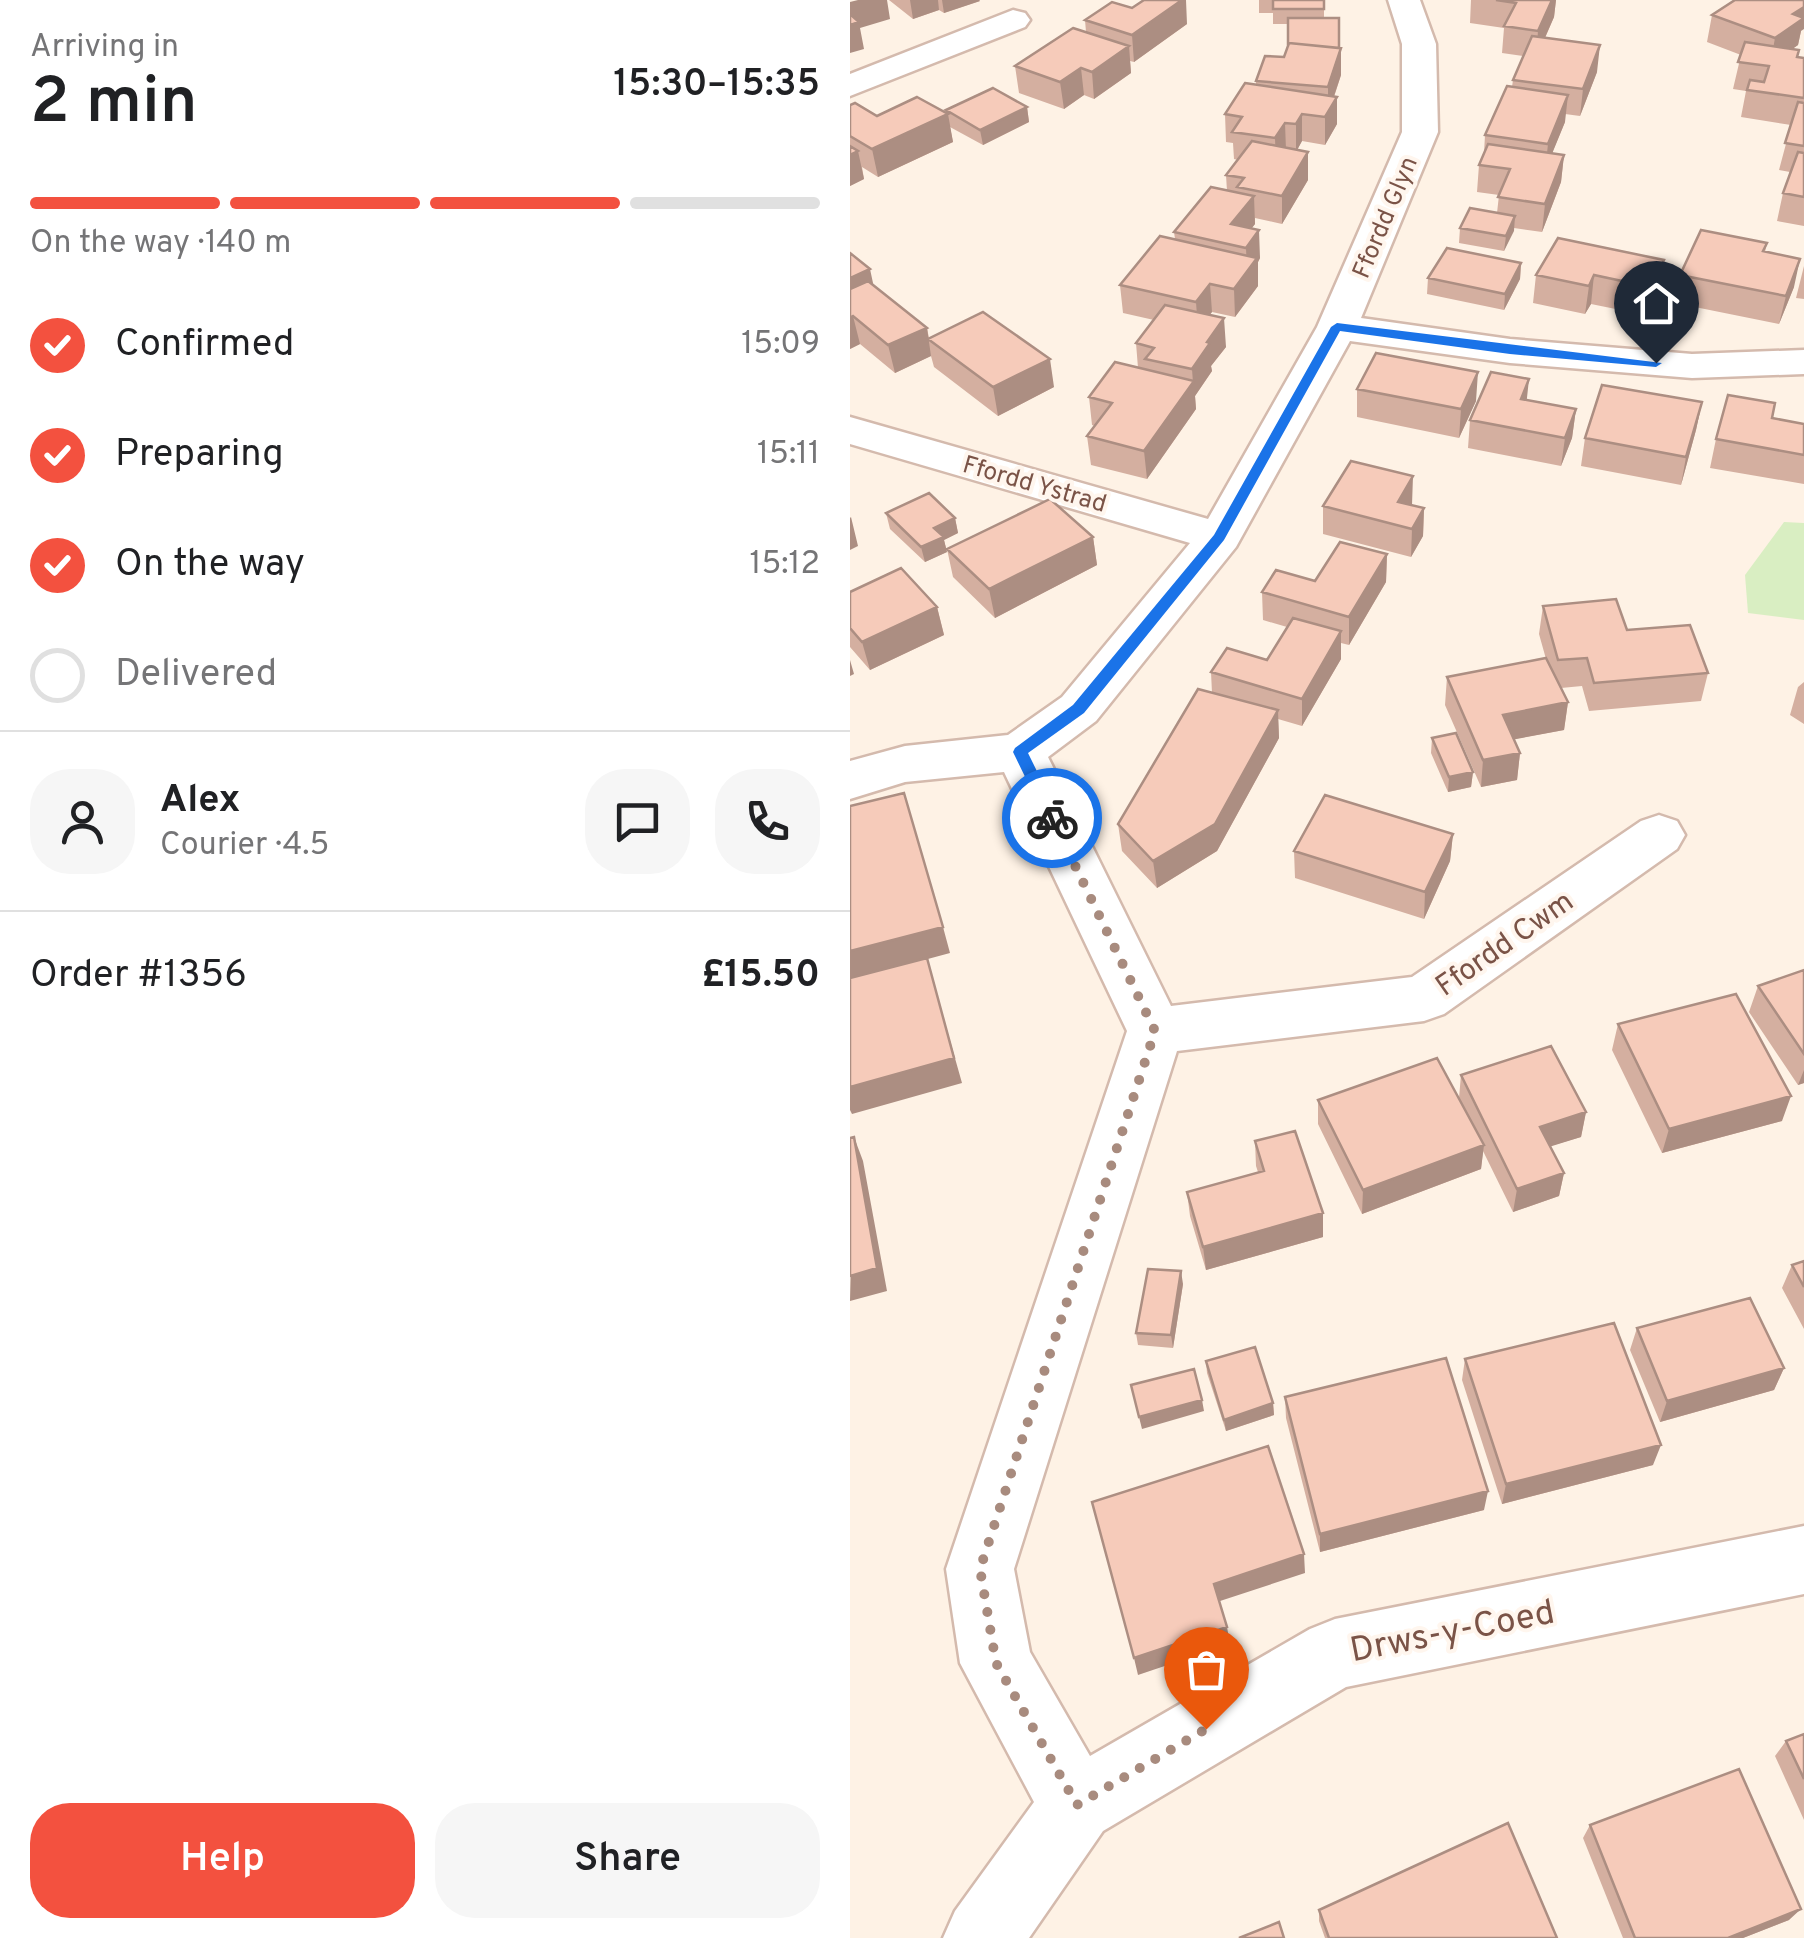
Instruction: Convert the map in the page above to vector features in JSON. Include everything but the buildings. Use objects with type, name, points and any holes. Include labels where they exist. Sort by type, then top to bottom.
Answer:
[{"type":"street","name":"Ffordd Glyn","points":[[1020,752],[1078,709],[1220,537],[1337,327],[1420,132],[1419,44],[1404,0]]},
{"type":"street","points":[[850,86],[957,46],[1013,20]]},
{"type":"street","points":[[957,46],[987,65]]},
{"type":"street","points":[[1337,327],[1510,350],[1692,366],[1804,362]]},
{"type":"street","name":"Ffordd Ystrad","points":[[850,430],[1220,537]]},
{"type":"street","points":[[850,780],[905,764],[1020,752],[1155,1031],[980,1569],[996,1663],[1077,1805]]},
{"type":"street","name":"Ffordd Cwm","points":[[1155,1031],[1424,998],[1659,835]]},
{"type":"street","name":"Drws-y-Coed","points":[[982,1938],[1077,1805],[1335,1654],[1804,1560]]},
{"type":"green space","points":[[1784,522],[1804,523],[1804,620],[1748,613],[1745,575]]},
{"type":"way so far","points":[[1052,818],[1155,1031],[980,1569],[996,1663],[1077,1805],[1206,1729]]},
{"type":"route","points":[[1052,818],[1020,752],[1078,709],[1220,537],[1337,327],[1510,350],[1656,363]]}]
